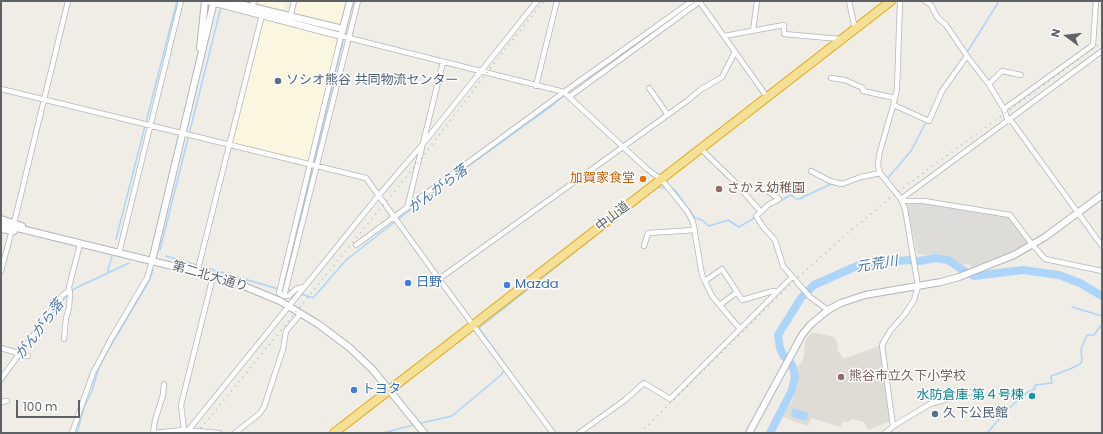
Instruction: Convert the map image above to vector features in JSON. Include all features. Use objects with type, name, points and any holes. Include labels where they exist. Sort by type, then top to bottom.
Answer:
[{"type":"highway","name":"中山道","points":[[334,433],[891,1]]},
{"type":"street","points":[[14,223],[68,1]]},
{"type":"street","points":[[120,254],[149,125],[181,1]]},
{"type":"street","points":[[210,1],[262,15],[289,19],[342,32],[348,38],[564,92],[647,169],[662,180],[687,211],[693,222],[702,274],[705,281],[712,296],[740,329]]},
{"type":"street","points":[[199,68],[202,17],[210,1]]},
{"type":"street","points":[[72,433],[93,373],[147,278],[184,134],[199,68],[210,1]]},
{"type":"street","points":[[228,1],[253,4],[289,19]]},
{"type":"street","points":[[289,19],[294,1]]},
{"type":"street","points":[[304,287],[296,290],[289,296],[284,296],[279,293],[350,1]]},
{"type":"street","points":[[284,296],[358,1]]},
{"type":"street","points":[[186,431],[379,195],[422,145],[537,1]]},
{"type":"street","points":[[536,86],[557,1]]},
{"type":"street","points":[[356,245],[564,92],[692,1]]},
{"type":"street","points":[[569,97],[699,1],[767,97]]},
{"type":"street","points":[[753,31],[757,1]]},
{"type":"street","points":[[849,1],[855,29]]},
{"type":"street","points":[[893,426],[882,345],[890,331],[905,314],[914,300],[918,286],[908,226],[901,200],[880,173],[878,166],[879,155],[894,105],[897,89],[900,1]]},
{"type":"street","points":[[925,1],[931,5],[937,17],[946,25],[967,56],[989,84],[1009,120],[1102,246]]},
{"type":"street","points":[[1004,109],[1093,45],[1096,1]]},
{"type":"street","points":[[197,273],[262,15]]},
{"type":"street","points":[[724,36],[784,25],[784,34],[842,40]]},
{"type":"street","points":[[901,200],[1102,51]]},
{"type":"street","points":[[439,279],[624,147],[700,90],[722,77],[735,52]]},
{"type":"street","points":[[894,105],[929,121],[942,92],[967,56]]},
{"type":"street","points":[[406,208],[443,62]]},
{"type":"street","points":[[989,84],[1002,71],[1021,75]]},
{"type":"street","points":[[831,78],[845,80],[862,88],[863,91],[895,98]]},
{"type":"street","points":[[649,88],[668,115]]},
{"type":"street","points":[[1,89],[366,178],[553,433]]},
{"type":"street","points":[[701,149],[733,180],[760,212]]},
{"type":"street","points":[[811,171],[830,181],[842,184],[861,177],[880,173]]},
{"type":"street","points":[[759,185],[779,199],[768,205],[756,216],[775,240],[783,266],[810,297],[828,310]]},
{"type":"street","points":[[749,433],[802,335],[810,325],[828,310],[841,303],[860,297],[941,282],[973,272],[1014,255],[1033,245],[1102,195]]},
{"type":"street","points":[[901,200],[924,201],[1010,215],[1045,259],[1102,271]]},
{"type":"street","points":[[1,219],[73,242]]},
{"type":"street","name":"第二北大通り","points":[[1,224],[213,276],[251,288],[301,313],[350,348],[373,370],[415,422]]},
{"type":"street","points":[[1,229],[46,236]]},
{"type":"street","points":[[1,271],[12,230]]},
{"type":"street","points":[[644,246],[648,232],[695,230]]},
{"type":"street","points":[[64,339],[64,329],[69,308],[69,292],[80,244]]},
{"type":"street","points":[[705,281],[722,269],[742,300],[773,291],[777,292]]},
{"type":"street","points":[[186,431],[181,405],[213,276]]},
{"type":"street","points":[[579,433],[625,400],[644,384],[670,398],[792,277]]},
{"type":"street","points":[[1,379],[23,354],[62,296],[69,292]]},
{"type":"street","points":[[720,305],[737,292]]},
{"type":"street","points":[[236,433],[259,414],[264,407],[283,349],[286,331],[301,313]]},
{"type":"street","points":[[1,348],[23,354]]},
{"type":"street","points":[[164,384],[163,395],[155,420],[153,433],[186,431],[219,433]]},
{"type":"street","points":[[885,433],[893,426],[930,404],[971,392]]},
{"type":"street","points":[[1,402],[7,401]]},
{"type":"street","points":[[415,422],[424,433]]},
{"type":"street","points":[[415,422],[428,433]]},
{"type":"shaded area","points":[[256,1],[286,1],[283,10],[256,3]]},
{"type":"shaded area","points":[[298,1],[347,1],[342,25],[296,14],[295,12]]},
{"type":"shaded area","points":[[264,19],[340,38],[309,163],[233,143]]},
{"type":"shaded area","points":[[906,202],[923,203],[1009,216],[1029,242],[1013,251],[973,267],[967,264],[963,265],[953,259],[939,255],[917,254]]},
{"type":"shaded area","name":"熊谷市立久下小学校","points":[[812,332],[834,337],[838,345],[837,350],[844,359],[881,345],[890,421],[868,430],[864,422],[851,419],[848,423],[843,421],[841,427],[811,418],[808,426],[782,416],[792,402],[798,385],[795,369],[802,362],[805,341]]},
{"type":"water","points":[[793,408],[809,413],[806,421],[791,416]]},
{"type":"waterway","points":[[146,122],[177,1]]},
{"type":"waterway","name":"ソシオ熊谷 共同物流センター","points":[[345,33],[353,1]]},
{"type":"waterway","points":[[966,54],[999,1]]},
{"type":"waterway","points":[[160,250],[221,7]]},
{"type":"waterway","points":[[314,162],[343,41]]},
{"type":"waterway","name":"がんがら落","points":[[166,256],[313,298],[346,260],[441,186],[553,105],[564,95]]},
{"type":"waterway","points":[[887,179],[911,151],[927,120]]},
{"type":"waterway","points":[[116,239],[145,126]]},
{"type":"waterway","points":[[282,290],[312,169]]},
{"type":"waterway","points":[[872,177],[880,176]]},
{"type":"waterway","points":[[841,186],[864,178]]},
{"type":"waterway","points":[[780,201],[791,195],[796,199],[799,199],[831,184],[836,185]]},
{"type":"waterway","points":[[657,187],[667,188]]},
{"type":"waterway","points":[[671,189],[674,189],[695,218],[702,220],[709,226],[728,220],[739,227],[756,217]]},
{"type":"waterway","points":[[506,366],[479,328],[633,206]]},
{"type":"waterway","points":[[107,274],[112,256]]},
{"type":"waterway","name":"元荒川","points":[[770,433],[792,390],[795,376],[792,365],[783,355],[780,348],[778,335],[801,298],[814,285],[862,264],[909,260],[920,261],[935,258],[948,260],[974,276],[1023,270],[1059,275],[1080,283],[1102,296]]},
{"type":"waterway","name":"がんがら落","points":[[71,291],[129,263]]},
{"type":"waterway","points":[[77,433],[84,407],[92,391],[98,370],[149,281],[153,270]]},
{"type":"waterway","name":"がんがら落","points":[[47,320],[67,295]]},
{"type":"waterway","points":[[1072,307],[1102,316]]},
{"type":"waterway","points":[[987,433],[1009,408],[1028,392],[1035,389],[1035,385],[1052,383],[1051,376],[1080,364],[1082,361],[1081,349],[1087,335],[1094,335],[1102,324]]},
{"type":"waterway","points":[[421,423],[452,416],[501,375],[504,370]]},
{"type":"waterway","name":"がんがら落","points":[[1,383],[8,373]]},
{"type":"waterway","points":[[383,433],[413,425]]},
{"type":"railway","points":[[197,433],[416,165],[544,1]]},
{"type":"railway","points":[[640,433],[795,280],[848,233],[896,193],[1102,42]]},
{"type":"place","name":"ソシオ熊谷 共同物流センター","points":[[278,81]]},
{"type":"place","name":"加賀家食堂","points":[[643,179]]},
{"type":"place","name":"さかえ幼稚園","points":[[719,189]]},
{"type":"place","name":"日野","points":[[408,283]]},
{"type":"place","name":"Mazda","points":[[507,285]]},
{"type":"place","name":"熊谷市立久下小学校","points":[[841,377]]},
{"type":"place","name":"トヨタ","points":[[354,390]]},
{"type":"place","name":"水防倉庫 第４号楝","points":[[1032,396]]},
{"type":"place","name":"久下公民館","points":[[935,414]]}]
